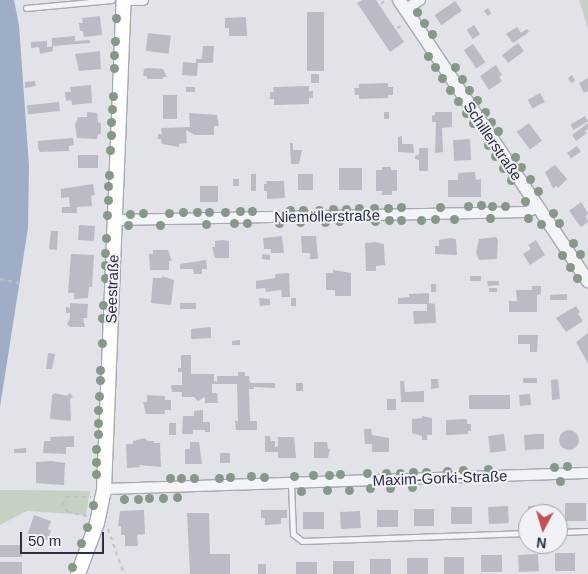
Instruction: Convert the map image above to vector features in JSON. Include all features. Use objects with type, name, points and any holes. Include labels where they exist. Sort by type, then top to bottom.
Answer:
[{"type":"main road","name":"Seestraße","points":[[78,574],[97,523],[104,489],[124,0]]},
{"type":"street","points":[[124,0],[143,0]]},
{"type":"street","points":[[402,5],[420,0]]},
{"type":"street","name":"Schillerstraße","points":[[402,5],[588,281]]},
{"type":"street","name":"Niemöllerstraße","points":[[115,220],[527,212],[538,207]]},
{"type":"street","name":"Maxim-Gorki-Straße","points":[[104,489],[588,473]]},
{"type":"lane","points":[[26,8],[112,0]]},
{"type":"lane","points":[[119,0],[124,0]]},
{"type":"lane","points":[[291,484],[293,534],[302,541],[518,533]]},
{"type":"lane","points":[[568,532],[588,531]]},
{"type":"path","points":[[381,4],[386,0]]},
{"type":"path","points":[[397,28],[403,25]]},
{"type":"path","points":[[0,279],[20,282]]},
{"type":"path","points":[[87,516],[63,509],[63,500],[72,497],[92,498]]},
{"type":"path","points":[[104,526],[124,574]]},
{"type":"green space","points":[[579,0],[588,0],[588,29]]},
{"type":"green space","points":[[0,490],[90,491],[86,515],[27,511],[0,525]]},
{"type":"water","points":[[0,0],[14,0],[19,25],[29,166],[28,228],[0,407]]},
{"type":"building","points":[[362,0],[376,0],[404,42],[390,52],[357,3]]},
{"type":"building","points":[[455,1],[462,11],[441,25],[435,15]]},
{"type":"building","points":[[488,8],[491,13],[488,16],[484,11]]},
{"type":"building","points":[[307,12],[324,12],[324,71],[307,71]]},
{"type":"building","points":[[100,16],[102,35],[84,37],[83,31],[80,31],[79,23],[83,23],[82,18]]},
{"type":"building","points":[[246,17],[247,36],[229,36],[229,28],[225,28],[225,18]]},
{"type":"building","points":[[474,25],[480,34],[473,39],[467,30]]},
{"type":"building","points":[[517,27],[521,33],[527,29],[529,32],[513,43],[506,34]]},
{"type":"building","points":[[148,33],[171,36],[169,54],[146,51]]},
{"type":"building","points":[[75,36],[75,41],[90,40],[90,43],[52,46],[52,38]]},
{"type":"building","points":[[47,41],[47,47],[53,46],[53,51],[40,54],[39,47],[31,48],[31,42]]},
{"type":"building","points":[[518,43],[524,51],[508,63],[502,55]]},
{"type":"building","points":[[473,44],[485,62],[476,68],[464,50]]},
{"type":"building","points":[[203,46],[214,46],[213,63],[198,63],[197,76],[182,75],[183,62],[196,63],[196,59],[202,59]]},
{"type":"building","points":[[100,51],[101,69],[79,71],[75,54]]},
{"type":"building","points":[[496,65],[502,75],[499,77],[502,81],[489,90],[480,76]]},
{"type":"building","points":[[144,69],[163,69],[167,77],[163,77],[163,79],[147,79],[147,76],[143,76]]},
{"type":"building","points":[[311,74],[319,74],[319,83],[311,83]]},
{"type":"building","points":[[572,75],[575,81],[571,83],[568,78]]},
{"type":"building","points":[[588,78],[588,91],[584,93],[579,83]]},
{"type":"building","points":[[35,81],[36,86],[25,88],[25,82]]},
{"type":"building","points":[[388,83],[388,87],[393,87],[393,95],[388,95],[388,98],[359,99],[359,95],[355,95],[354,88],[359,88],[359,84]]},
{"type":"building","points":[[91,85],[92,103],[72,105],[71,100],[66,101],[65,92],[71,92],[70,87]]},
{"type":"building","points":[[309,86],[309,91],[313,91],[313,98],[309,98],[309,104],[274,105],[274,99],[270,99],[270,92],[274,92],[273,87]]},
{"type":"building","points":[[186,87],[195,87],[195,92],[186,92]]},
{"type":"building","points":[[540,93],[545,102],[533,109],[528,100]]},
{"type":"building","points":[[163,95],[177,95],[177,119],[163,119]]},
{"type":"building","points":[[59,102],[60,111],[28,114],[27,105]]},
{"type":"building","points":[[87,112],[97,113],[98,122],[101,123],[101,134],[98,134],[97,139],[77,138],[75,125],[78,117],[87,117]]},
{"type":"building","points":[[384,112],[389,112],[389,119],[384,119]]},
{"type":"building","points":[[435,112],[452,112],[452,127],[442,128],[443,152],[435,153],[436,122],[432,122],[432,116],[435,115]]},
{"type":"building","points":[[189,113],[217,115],[219,126],[214,126],[214,135],[195,135],[186,130],[187,143],[179,144],[179,147],[162,144],[161,139],[158,139],[158,134],[162,134],[161,128],[190,127]]},
{"type":"building","points":[[585,116],[588,121],[574,130],[570,125]]},
{"type":"building","points":[[529,123],[542,141],[530,150],[517,132]]},
{"type":"building","points":[[588,123],[588,129],[585,131],[587,133],[576,141],[572,135]]},
{"type":"building","points":[[402,136],[402,144],[413,144],[414,153],[398,152],[398,137]]},
{"type":"building","points":[[73,138],[74,145],[69,146],[69,151],[40,152],[38,148],[38,141]]},
{"type":"building","points":[[470,139],[471,160],[454,161],[453,140]]},
{"type":"building","points":[[290,143],[293,143],[293,150],[302,150],[299,164],[291,164]]},
{"type":"building","points":[[577,146],[581,152],[571,159],[567,153]]},
{"type":"building","points":[[419,148],[428,148],[428,171],[419,171],[419,160],[415,159],[415,156],[419,154]]},
{"type":"building","points":[[78,155],[98,155],[98,168],[78,168]]},
{"type":"building","points":[[555,165],[567,179],[558,188],[557,186],[553,188],[545,172]]},
{"type":"building","points":[[382,167],[391,167],[391,170],[397,170],[397,191],[392,191],[392,195],[382,195],[382,191],[376,191],[376,170],[382,170]]},
{"type":"building","points":[[339,168],[362,168],[362,190],[339,190]]},
{"type":"building","points":[[475,172],[476,180],[481,179],[481,197],[448,197],[448,180],[458,180],[458,173]]},
{"type":"building","points":[[251,174],[256,174],[256,191],[251,191]]},
{"type":"building","points":[[298,174],[313,174],[313,190],[298,190]]},
{"type":"building","points":[[233,179],[239,179],[239,186],[233,186]]},
{"type":"building","points":[[266,181],[284,181],[285,198],[267,199],[267,191],[264,191],[264,184],[267,184]]},
{"type":"building","points":[[93,184],[95,195],[91,196],[92,206],[77,207],[77,213],[62,213],[62,207],[70,207],[69,197],[61,198],[61,189]]},
{"type":"building","points":[[200,186],[218,186],[218,202],[200,202]]},
{"type":"building","points":[[581,202],[588,213],[586,216],[588,222],[581,227],[569,211]]},
{"type":"building","points":[[79,225],[95,226],[94,241],[78,240]]},
{"type":"building","points":[[51,231],[58,231],[57,250],[49,249]]},
{"type":"building","points":[[282,236],[284,253],[271,253],[271,249],[264,249],[263,238]]},
{"type":"building","points":[[301,236],[316,236],[318,259],[310,259],[310,253],[302,253]]},
{"type":"building","points":[[496,237],[498,240],[497,259],[479,260],[476,253],[479,239]]},
{"type":"building","points":[[456,239],[457,255],[435,254],[435,246],[439,246],[439,240]]},
{"type":"building","points":[[536,240],[545,255],[530,265],[523,254],[531,249],[528,245]]},
{"type":"building","points":[[215,241],[229,241],[229,258],[215,258],[212,247],[215,247]]},
{"type":"building","points":[[376,242],[384,244],[385,265],[376,266],[376,271],[366,271],[365,243]]},
{"type":"building","points":[[153,250],[168,250],[172,261],[169,261],[169,270],[150,270],[149,254],[153,254]]},
{"type":"building","points":[[71,254],[94,255],[92,287],[89,287],[88,298],[74,299],[74,293],[68,293]]},
{"type":"building","points":[[262,254],[270,255],[270,260],[262,259]]},
{"type":"building","points":[[206,260],[207,269],[202,269],[202,274],[194,274],[193,269],[180,269],[180,264]]},
{"type":"building","points":[[333,270],[351,273],[351,296],[335,296],[335,290],[326,290],[326,273],[333,273]]},
{"type":"building","points":[[289,273],[290,297],[282,297],[281,290],[266,292],[265,288],[256,289],[256,281],[275,278],[275,274]]},
{"type":"building","points":[[162,276],[174,280],[171,305],[151,303],[153,278],[162,278]]},
{"type":"building","points":[[470,276],[481,276],[481,281],[470,281]]},
{"type":"building","points":[[487,281],[499,281],[499,285],[488,286]]},
{"type":"building","points":[[431,284],[436,284],[436,292],[431,292]]},
{"type":"building","points":[[532,286],[541,286],[541,294],[537,295],[537,312],[509,312],[509,301],[517,301],[516,290],[532,290]]},
{"type":"building","points":[[489,288],[497,288],[497,292],[489,292]]},
{"type":"building","points":[[429,293],[429,303],[435,304],[436,323],[414,324],[413,311],[427,311],[427,304],[398,304],[398,298],[409,297],[409,294]]},
{"type":"building","points":[[567,294],[567,300],[550,300],[550,295]]},
{"type":"building","points":[[259,298],[270,299],[270,305],[260,306]]},
{"type":"building","points":[[291,298],[296,298],[296,306],[291,306]]},
{"type":"building","points":[[70,303],[88,304],[87,318],[83,318],[85,327],[70,327],[67,324],[70,313],[66,313],[66,307],[70,308]]},
{"type":"building","points":[[180,303],[196,303],[196,309],[180,309]]},
{"type":"building","points":[[576,306],[580,312],[578,314],[583,321],[566,332],[556,318]]},
{"type":"building","points":[[211,327],[211,338],[191,339],[191,329]]},
{"type":"building","points":[[588,333],[588,364],[576,342]]},
{"type":"building","points":[[518,335],[538,335],[537,352],[530,352],[530,344],[518,344]]},
{"type":"building","points":[[240,340],[240,345],[232,345],[232,341]]},
{"type":"building","points":[[48,353],[55,354],[52,369],[46,369]]},
{"type":"building","points":[[181,355],[191,355],[191,374],[214,374],[214,381],[217,382],[217,376],[238,376],[238,372],[245,372],[245,376],[249,376],[250,383],[275,383],[275,388],[254,387],[254,389],[249,389],[250,421],[257,421],[257,430],[236,430],[235,421],[238,421],[237,384],[212,384],[212,393],[217,393],[218,403],[205,403],[205,397],[198,401],[194,397],[182,397],[182,392],[172,392],[171,385],[182,385],[182,372],[178,372],[178,368],[181,368]]},
{"type":"building","points":[[523,378],[537,378],[537,383],[523,383]]},
{"type":"building","points":[[431,379],[438,379],[439,388],[431,389]]},
{"type":"building","points":[[558,379],[560,399],[552,400],[551,380]]},
{"type":"building","points":[[400,381],[404,381],[405,392],[424,391],[424,402],[401,402]]},
{"type":"building","points":[[296,383],[303,383],[303,391],[296,391]]},
{"type":"building","points":[[55,393],[67,396],[70,393],[73,397],[70,399],[71,421],[50,419],[52,395]]},
{"type":"building","points":[[530,394],[531,405],[520,406],[519,395]]},
{"type":"building","points":[[147,395],[165,396],[165,400],[171,400],[171,410],[165,410],[165,414],[146,414],[143,402],[147,402]]},
{"type":"building","points":[[469,395],[510,395],[510,409],[469,409]]},
{"type":"building","points":[[387,399],[396,399],[396,410],[387,410]]},
{"type":"building","points":[[203,410],[203,422],[210,422],[210,432],[193,430],[193,434],[182,434],[183,416],[194,416],[194,411]]},
{"type":"building","points":[[422,416],[432,418],[432,435],[427,435],[427,440],[422,440],[422,436],[412,433],[412,419],[422,418]]},
{"type":"building","points":[[467,419],[467,424],[471,424],[471,431],[468,431],[468,434],[446,435],[446,420]]},
{"type":"building","points":[[169,423],[176,423],[176,435],[169,435]]},
{"type":"building","points":[[364,429],[371,429],[372,435],[389,438],[389,452],[372,452],[372,444],[365,444]]},
{"type":"building","points":[[569,430],[576,433],[579,440],[576,447],[569,450],[562,447],[559,440],[562,433]]},
{"type":"building","points":[[504,434],[506,451],[490,453],[488,436]]},
{"type":"building","points":[[544,434],[544,449],[525,450],[524,435]]},
{"type":"building","points":[[74,436],[74,447],[66,447],[66,454],[43,453],[44,441],[51,441],[50,437]]},
{"type":"building","points":[[265,436],[270,436],[271,441],[275,441],[275,447],[278,446],[278,437],[294,437],[296,458],[278,458],[278,452],[265,452]]},
{"type":"building","points":[[145,438],[148,441],[154,441],[154,443],[160,443],[161,467],[139,465],[140,467],[127,468],[126,444],[133,444],[133,441]]},
{"type":"building","points":[[190,442],[199,442],[202,464],[185,464],[185,449],[190,449]]},
{"type":"building","points":[[314,442],[327,442],[328,449],[330,449],[328,458],[314,458]]},
{"type":"building","points":[[26,448],[26,453],[14,453],[14,449]]},
{"type":"building","points":[[220,453],[230,453],[230,463],[220,463]]},
{"type":"building","points":[[52,461],[65,463],[64,485],[36,483],[36,462]]},
{"type":"building","points":[[586,503],[586,521],[568,521],[568,504],[565,504]]},
{"type":"building","points":[[508,506],[509,523],[489,524],[488,507]]},
{"type":"building","points":[[451,507],[472,507],[472,524],[451,524]]},
{"type":"building","points":[[414,509],[434,509],[434,526],[414,526]]},
{"type":"building","points":[[144,510],[145,534],[137,535],[138,546],[125,546],[125,535],[121,535],[121,526],[118,526],[120,511]]},
{"type":"building","points":[[261,510],[287,510],[287,518],[281,518],[281,524],[265,525],[265,518],[261,518]]},
{"type":"building","points":[[377,510],[398,510],[398,527],[377,527]]},
{"type":"building","points":[[360,511],[361,528],[341,529],[340,512]]},
{"type":"building","points":[[303,512],[324,512],[324,529],[303,529]]},
{"type":"building","points":[[187,513],[209,513],[210,554],[230,554],[230,574],[190,574]]},
{"type":"building","points":[[34,515],[51,521],[48,529],[51,531],[47,540],[39,540],[37,543],[26,539]]},
{"type":"building","points":[[0,545],[22,545],[22,557],[0,557]]},
{"type":"building","points":[[575,553],[575,571],[555,571],[555,554]]},
{"type":"building","points":[[538,554],[539,571],[519,572],[518,555]]},
{"type":"building","points":[[481,555],[502,555],[502,572],[481,572]]},
{"type":"building","points":[[444,557],[464,557],[464,574],[444,574]]},
{"type":"building","points":[[407,558],[428,558],[428,574],[407,574]]},
{"type":"building","points":[[370,559],[391,559],[391,574],[370,574]]},
{"type":"building","points":[[333,561],[354,561],[354,574],[333,574]]},
{"type":"building","points":[[0,562],[22,562],[22,574],[0,574]]},
{"type":"building","points":[[296,562],[317,562],[317,574],[296,574]]},
{"type":"building","points":[[258,564],[266,564],[266,574],[258,574]]}]
